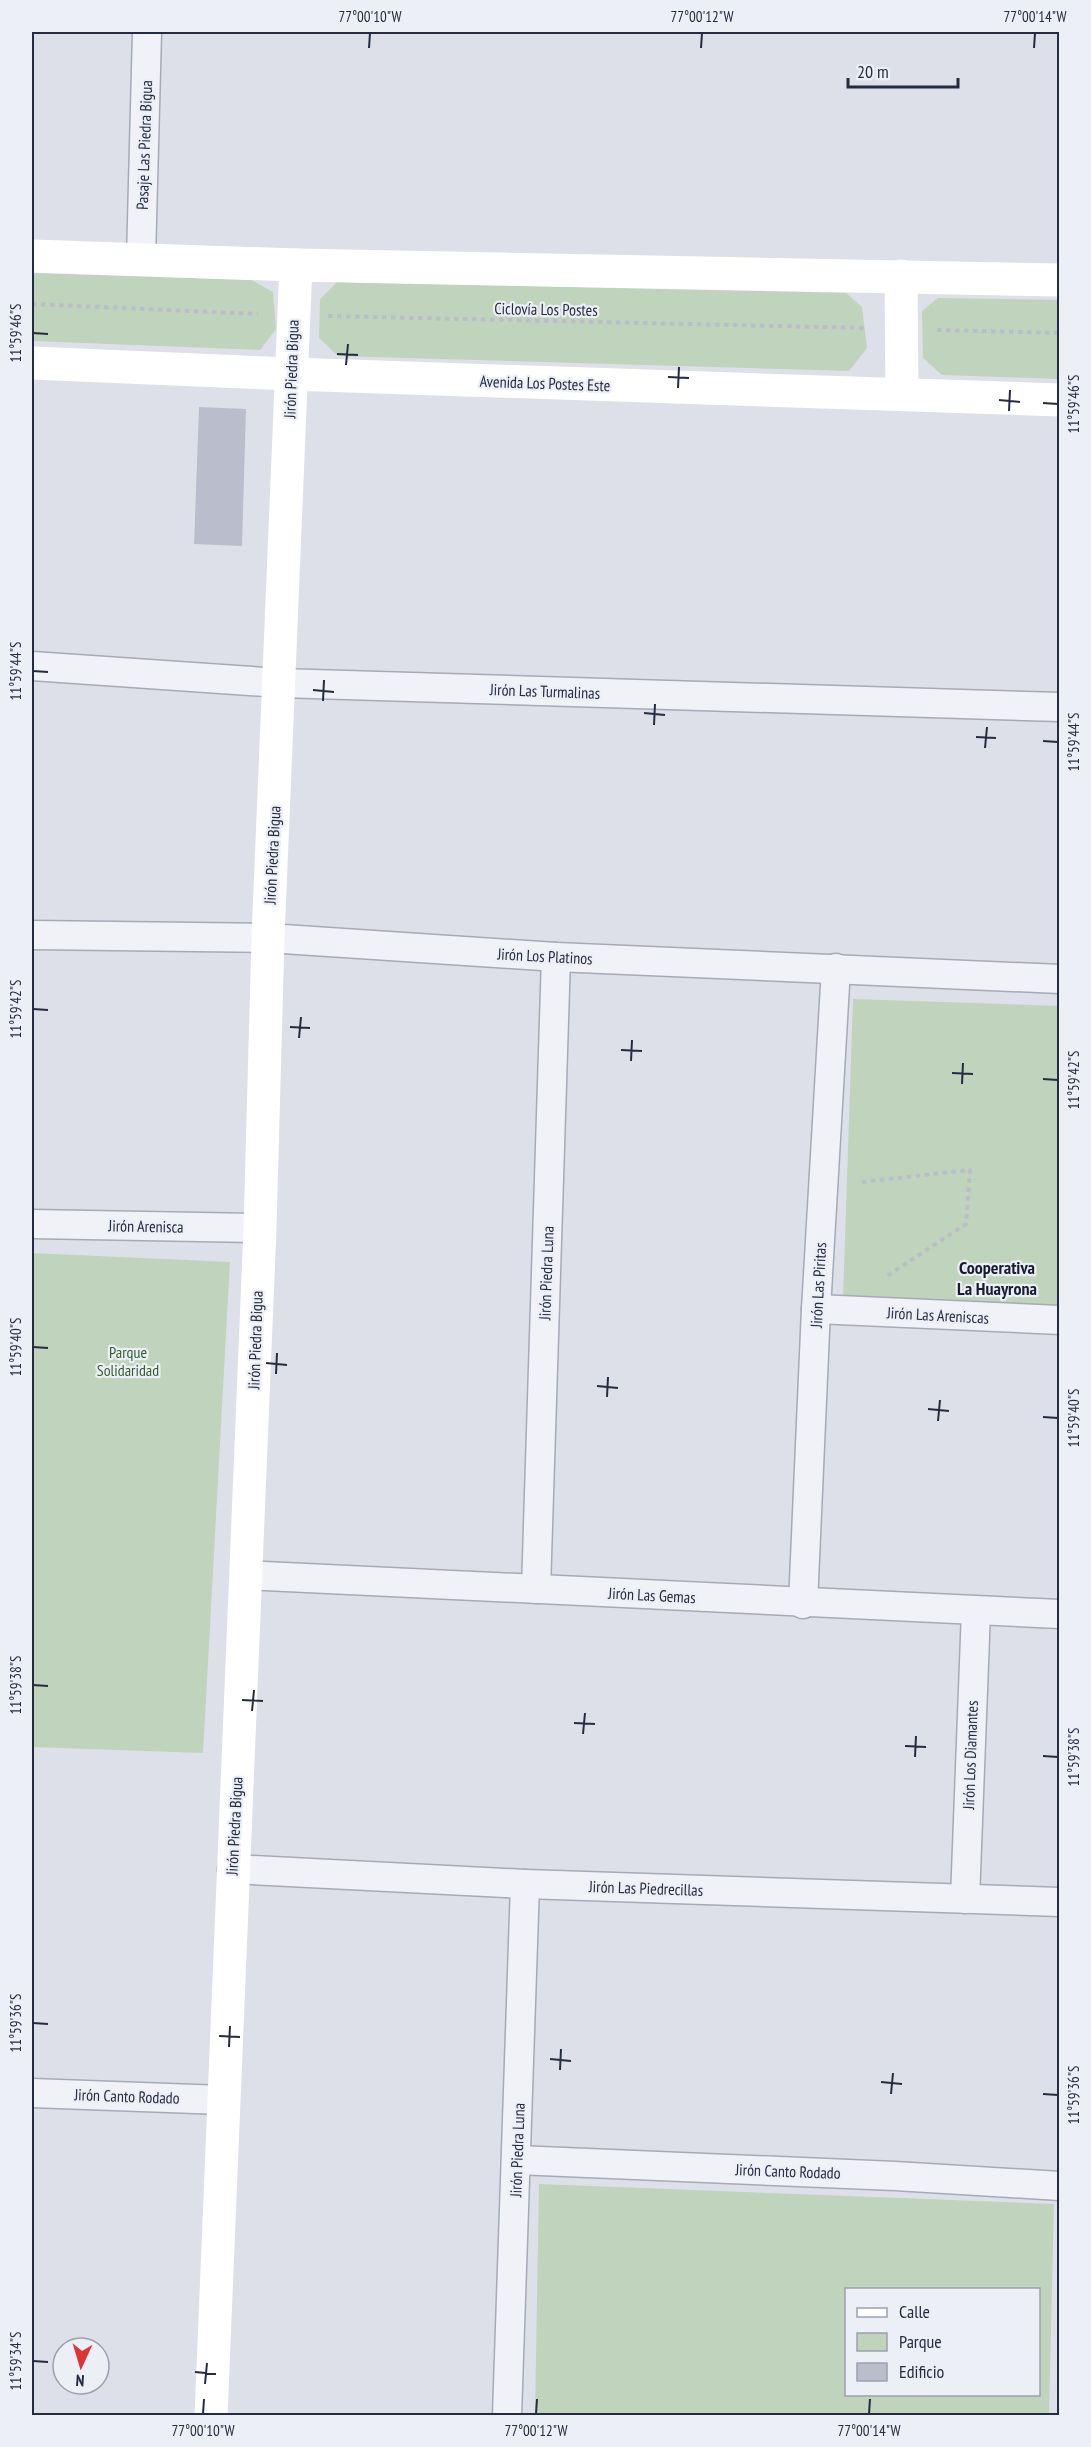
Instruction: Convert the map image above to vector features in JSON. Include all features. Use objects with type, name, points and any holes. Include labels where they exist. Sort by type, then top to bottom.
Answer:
[{"type":"main road","points":[[32,256],[296,265],[1059,280]]},
{"type":"main road","name":"Jirón Piedra Bigua","points":[[211,2415],[260,1228],[268,938],[296,265]]},
{"type":"main road","points":[[902,276],[902,394]]},
{"type":"main road","name":"Avenida Los Postes Este","points":[[32,363],[1059,400]]},
{"type":"street","name":"Pasaje Las Piedra Bigua","points":[[141,259],[147,32]]},
{"type":"street","name":"Jirón Las Turmalinas","points":[[32,666],[280,683],[1059,706]]},
{"type":"street","name":"Jirón Los Platinos","points":[[32,935],[268,938],[556,957],[1059,979]]},
{"type":"street","name":"Jirón Piedra Luna","points":[[536,1589],[556,957]]},
{"type":"street","name":"Jirón Las Piritas","points":[[803,1604],[816,1309],[836,968]]},
{"type":"street","name":"Jirón Arenisca","points":[[32,1224],[260,1228]]},
{"type":"street","name":"Jirón Las Areniscas","points":[[816,1309],[1059,1320]]},
{"type":"street","name":"Jirón Las Gemas","points":[[245,1575],[803,1604],[1059,1614]]},
{"type":"street","name":"Jirón Los Diamantes","points":[[965,1899],[976,1611]]},
{"type":"street","name":"Jirón Las Piedrecillas","points":[[232,1869],[525,1884],[1059,1902]]},
{"type":"street","name":"Jirón Piedra Luna","points":[[507,2415],[525,1884]]},
{"type":"street","name":"Jirón Canto Rodado","points":[[32,2093],[223,2100]]},
{"type":"street","name":"Jirón Canto Rodado","points":[[517,2160],[884,2175],[1059,2186]]},
{"type":"path","name":"Ciclovía Los Postes","points":[[32,304],[294,315],[1059,333]]},
{"type":"path","points":[[862,1182],[970,1170],[966,1224],[878,1281]]},
{"type":"green space","points":[[32,273],[252,280],[273,292],[276,329],[260,350],[32,341]]},
{"type":"green space","points":[[337,282],[846,293],[862,307],[867,348],[849,371],[338,356],[319,338],[320,299]]},
{"type":"green space","points":[[938,298],[1059,300],[1059,379],[942,375],[923,358],[922,311]]},
{"type":"green space","points":[[853,999],[1059,1006],[1059,1307],[843,1298]]},
{"type":"green space","name":"Parque Solidaridad","points":[[32,1253],[230,1262],[203,1753],[32,1747]]},
{"type":"green space","points":[[539,2184],[1054,2204],[1049,2415],[535,2415]]},
{"type":"building","points":[[199,407],[246,409],[242,546],[194,544]]},
{"type":"district","name":"Cooperativa La Huayrona","points":[[997,1278]]}]
